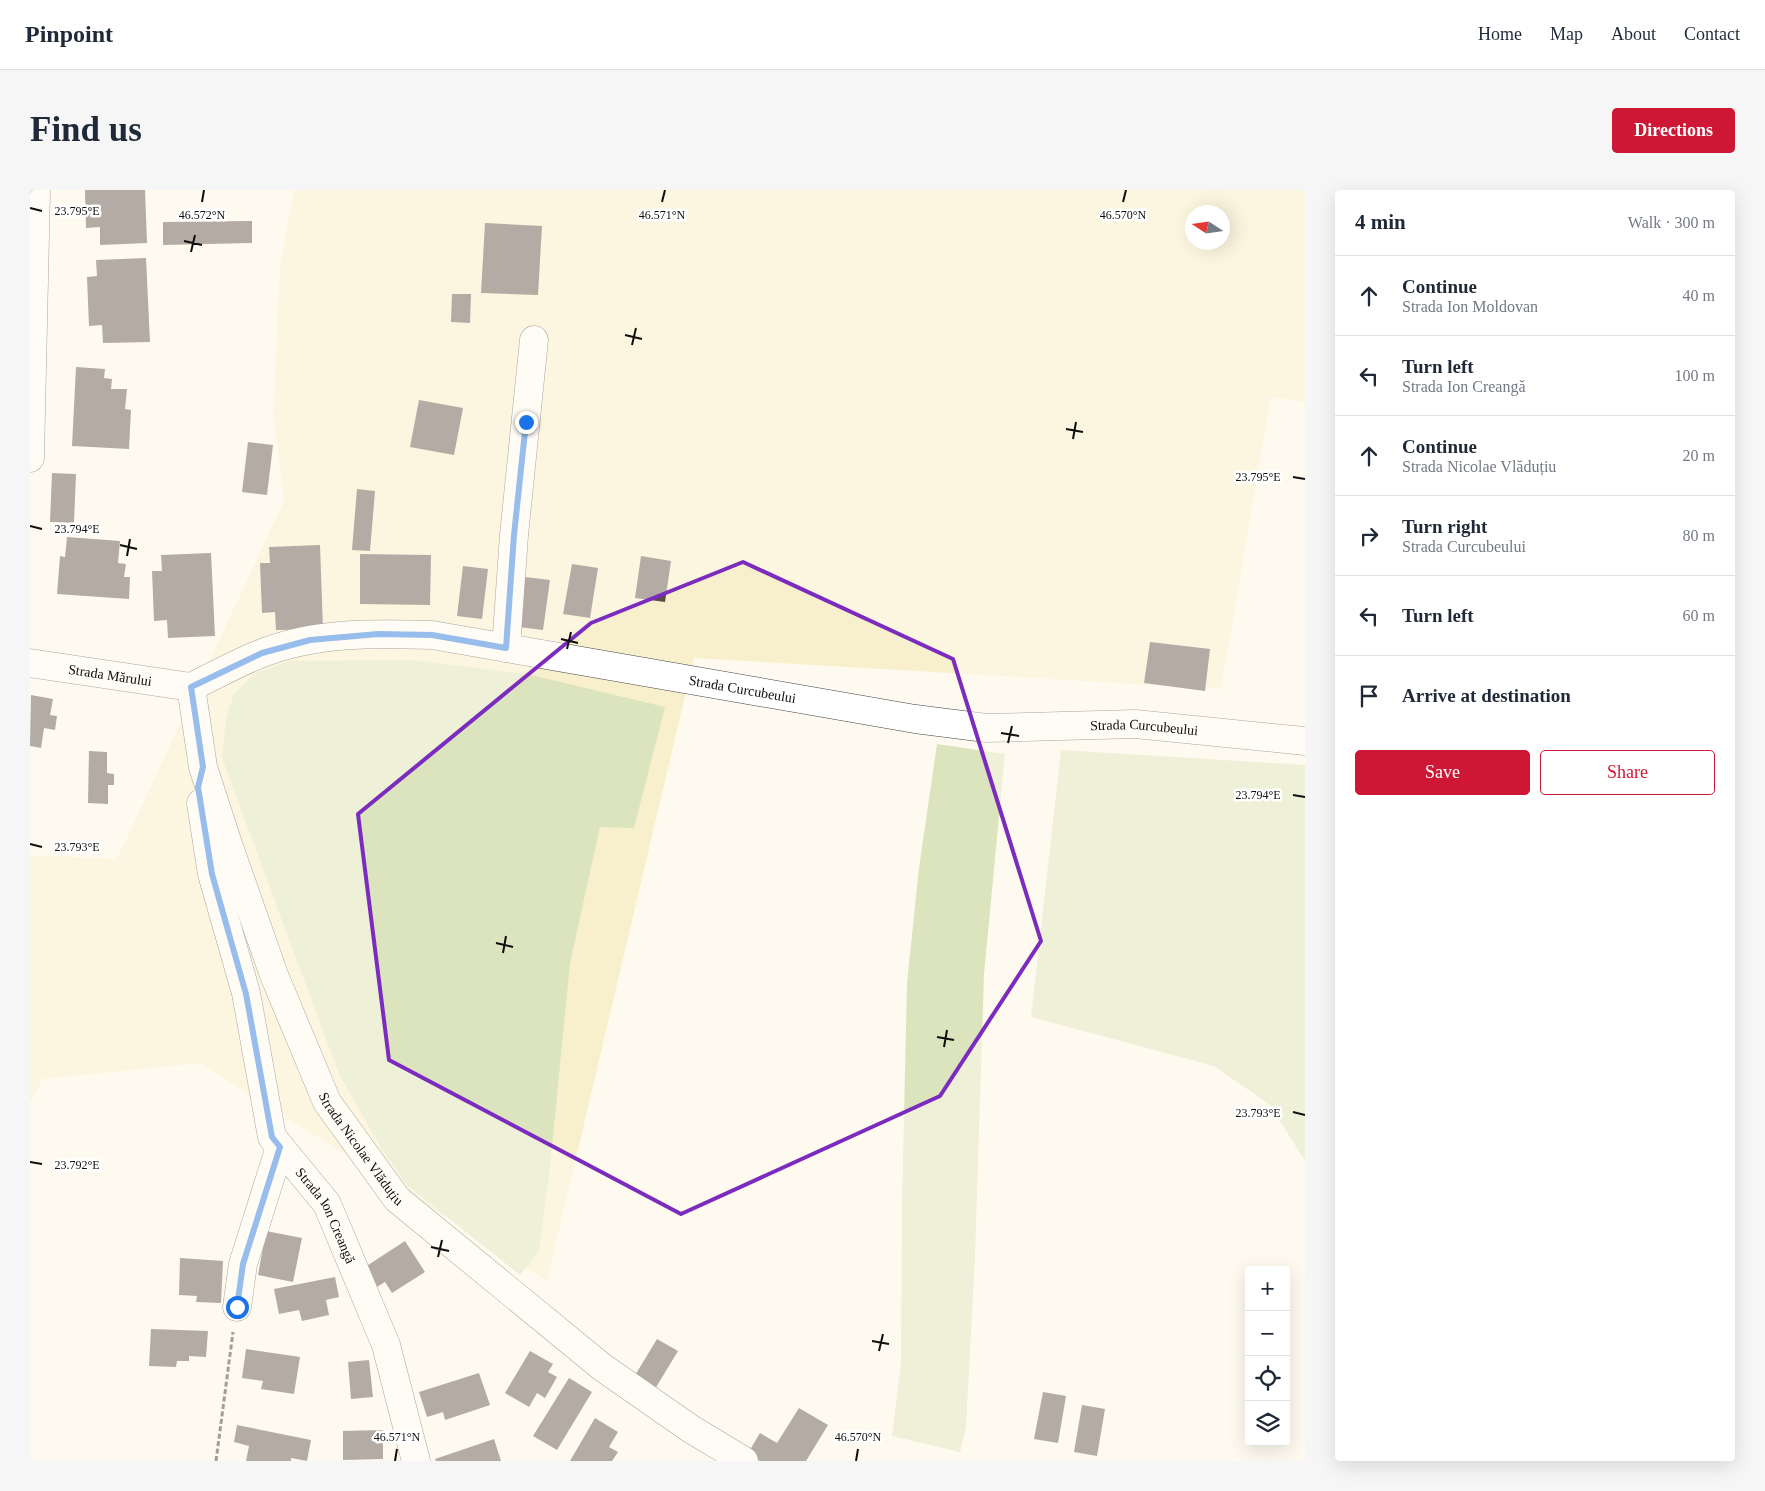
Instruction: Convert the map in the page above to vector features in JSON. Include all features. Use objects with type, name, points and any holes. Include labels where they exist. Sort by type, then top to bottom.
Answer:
[{"type":"street","points":[[30,458],[36,190]]},
{"type":"street","points":[[506,648],[514,535],[534,340]]},
{"type":"street","name":"Strada Curcubeului","points":[[191,687],[262,653],[310,640],[378,634],[432,635],[915,719],[986,728],[1135,724],[1305,741]]},
{"type":"street","name":"Strada Mărului","points":[[30,663],[191,687]]},
{"type":"street","name":"Strada Nicolae Vlăduțiu","points":[[191,687],[203,767],[274,975],[327,1102],[398,1200],[602,1367],[691,1429],[744,1461]]},
{"type":"street","name":"Strada Ion Creangă","points":[[203,767],[198,787],[212,874],[246,994],[272,1137],[327,1204],[386,1345],[416,1461]]},
{"type":"street","points":[[237,1307],[243,1264],[280,1147]]},
{"type":"path","points":[[216,1461],[237,1307]]},
{"type":"highlighted area","points":[[743,562],[953,659],[1041,941],[940,1096],[681,1214],[389,1060],[358,814],[591,623]]},
{"type":"shaded area","points":[[294,190],[1305,190],[1305,402],[1271,397],[1221,689],[694,658],[547,1281],[200,1063],[43,1079],[30,1102],[30,855],[117,859],[284,501],[273,415],[280,267]]},
{"type":"green space","points":[[413,660],[527,674],[665,707],[634,828],[600,827],[570,963],[550,1168],[539,1250],[520,1275],[408,1186],[381,1148],[339,1074],[222,758],[226,718],[234,694],[254,674],[289,661]]},
{"type":"green space","points":[[937,744],[1005,754],[984,974],[975,1257],[966,1427],[960,1452],[892,1436],[901,1362],[907,983],[919,868]]},
{"type":"green space","points":[[1061,750],[1305,765],[1305,1161],[1270,1105],[1214,1066],[1031,1017]]},
{"type":"building","points":[[85,190],[145,190],[147,243],[100,245],[100,227],[86,228]]},
{"type":"building","points":[[252,221],[252,243],[163,245],[163,222]]},
{"type":"building","points":[[485,223],[542,226],[538,295],[481,293]]},
{"type":"building","points":[[146,258],[150,342],[103,343],[102,325],[89,326],[87,277],[97,276],[96,260]]},
{"type":"building","points":[[452,294],[471,294],[470,323],[451,322]]},
{"type":"building","points":[[76,367],[105,369],[104,378],[112,379],[111,389],[127,389],[125,409],[131,410],[129,449],[72,446]]},
{"type":"building","points":[[419,400],[463,408],[454,455],[410,447]]},
{"type":"building","points":[[248,442],[273,445],[267,495],[242,492]]},
{"type":"building","points":[[52,473],[76,474],[74,523],[50,522]]},
{"type":"building","points":[[357,489],[375,491],[370,551],[352,550]]},
{"type":"building","points":[[67,537],[120,541],[118,563],[126,564],[124,577],[130,577],[129,599],[57,594],[60,556],[65,557]]},
{"type":"building","points":[[320,545],[323,629],[276,630],[275,612],[262,613],[260,563],[270,563],[269,547]]},
{"type":"building","points":[[211,553],[215,636],[168,638],[167,620],[154,621],[152,571],[162,571],[161,555]]},
{"type":"building","points":[[360,554],[431,555],[430,605],[360,604]]},
{"type":"building","points":[[641,556],[671,561],[665,602],[635,598]]},
{"type":"building","points":[[572,564],[598,568],[590,618],[563,614]]},
{"type":"building","points":[[463,566],[488,569],[482,619],[457,616]]},
{"type":"building","points":[[525,577],[550,580],[543,630],[519,627]]},
{"type":"building","points":[[1150,642],[1210,649],[1205,691],[1144,683]]},
{"type":"building","points":[[31,695],[53,699],[50,715],[57,716],[55,730],[44,728],[41,748],[30,746]]},
{"type":"building","points":[[89,751],[107,752],[107,773],[114,774],[114,785],[108,785],[108,804],[88,803]]},
{"type":"building","points":[[266,1231],[302,1238],[293,1282],[258,1275]]},
{"type":"building","points":[[405,1241],[425,1272],[392,1293],[385,1282],[377,1287],[365,1267]]},
{"type":"building","points":[[180,1258],[223,1261],[221,1303],[196,1302],[197,1296],[179,1295]]},
{"type":"building","points":[[335,1277],[339,1297],[326,1300],[329,1315],[302,1321],[299,1310],[279,1314],[274,1289]]},
{"type":"building","points":[[151,1329],[208,1331],[206,1357],[189,1356],[189,1361],[177,1361],[176,1367],[149,1366]]},
{"type":"building","points":[[657,1339],[678,1351],[655,1389],[634,1377]]},
{"type":"building","points":[[246,1349],[300,1357],[294,1394],[261,1389],[263,1381],[242,1378]]},
{"type":"building","points":[[530,1351],[553,1364],[548,1372],[557,1377],[545,1398],[537,1393],[529,1407],[505,1393]]},
{"type":"building","points":[[369,1360],[373,1397],[351,1399],[348,1362]]},
{"type":"building","points":[[479,1373],[490,1405],[445,1420],[443,1412],[427,1417],[419,1392]]},
{"type":"building","points":[[569,1378],[592,1392],[557,1450],[533,1436]]},
{"type":"building","points":[[1043,1392],[1066,1396],[1058,1443],[1034,1439]]},
{"type":"building","points":[[1082,1405],[1105,1409],[1097,1456],[1074,1452]]},
{"type":"building","points":[[799,1408],[828,1425],[806,1461],[760,1461],[748,1453],[760,1433],[777,1443]]},
{"type":"building","points":[[595,1418],[618,1432],[609,1447],[618,1452],[612,1461],[570,1461]]},
{"type":"building","points":[[237,1425],[311,1440],[307,1461],[291,1458],[291,1461],[246,1461],[249,1446],[234,1442]]},
{"type":"building","points":[[383,1430],[383,1459],[343,1460],[343,1431]]},
{"type":"building","points":[[494,1439],[501,1461],[436,1461],[435,1459]]},
{"type":"route","points":[[237,1307],[243,1264],[280,1147],[272,1137],[246,994],[212,874],[198,787],[203,767],[191,687],[262,653],[310,640],[378,634],[432,635],[506,648],[514,535],[526,422]]}]
